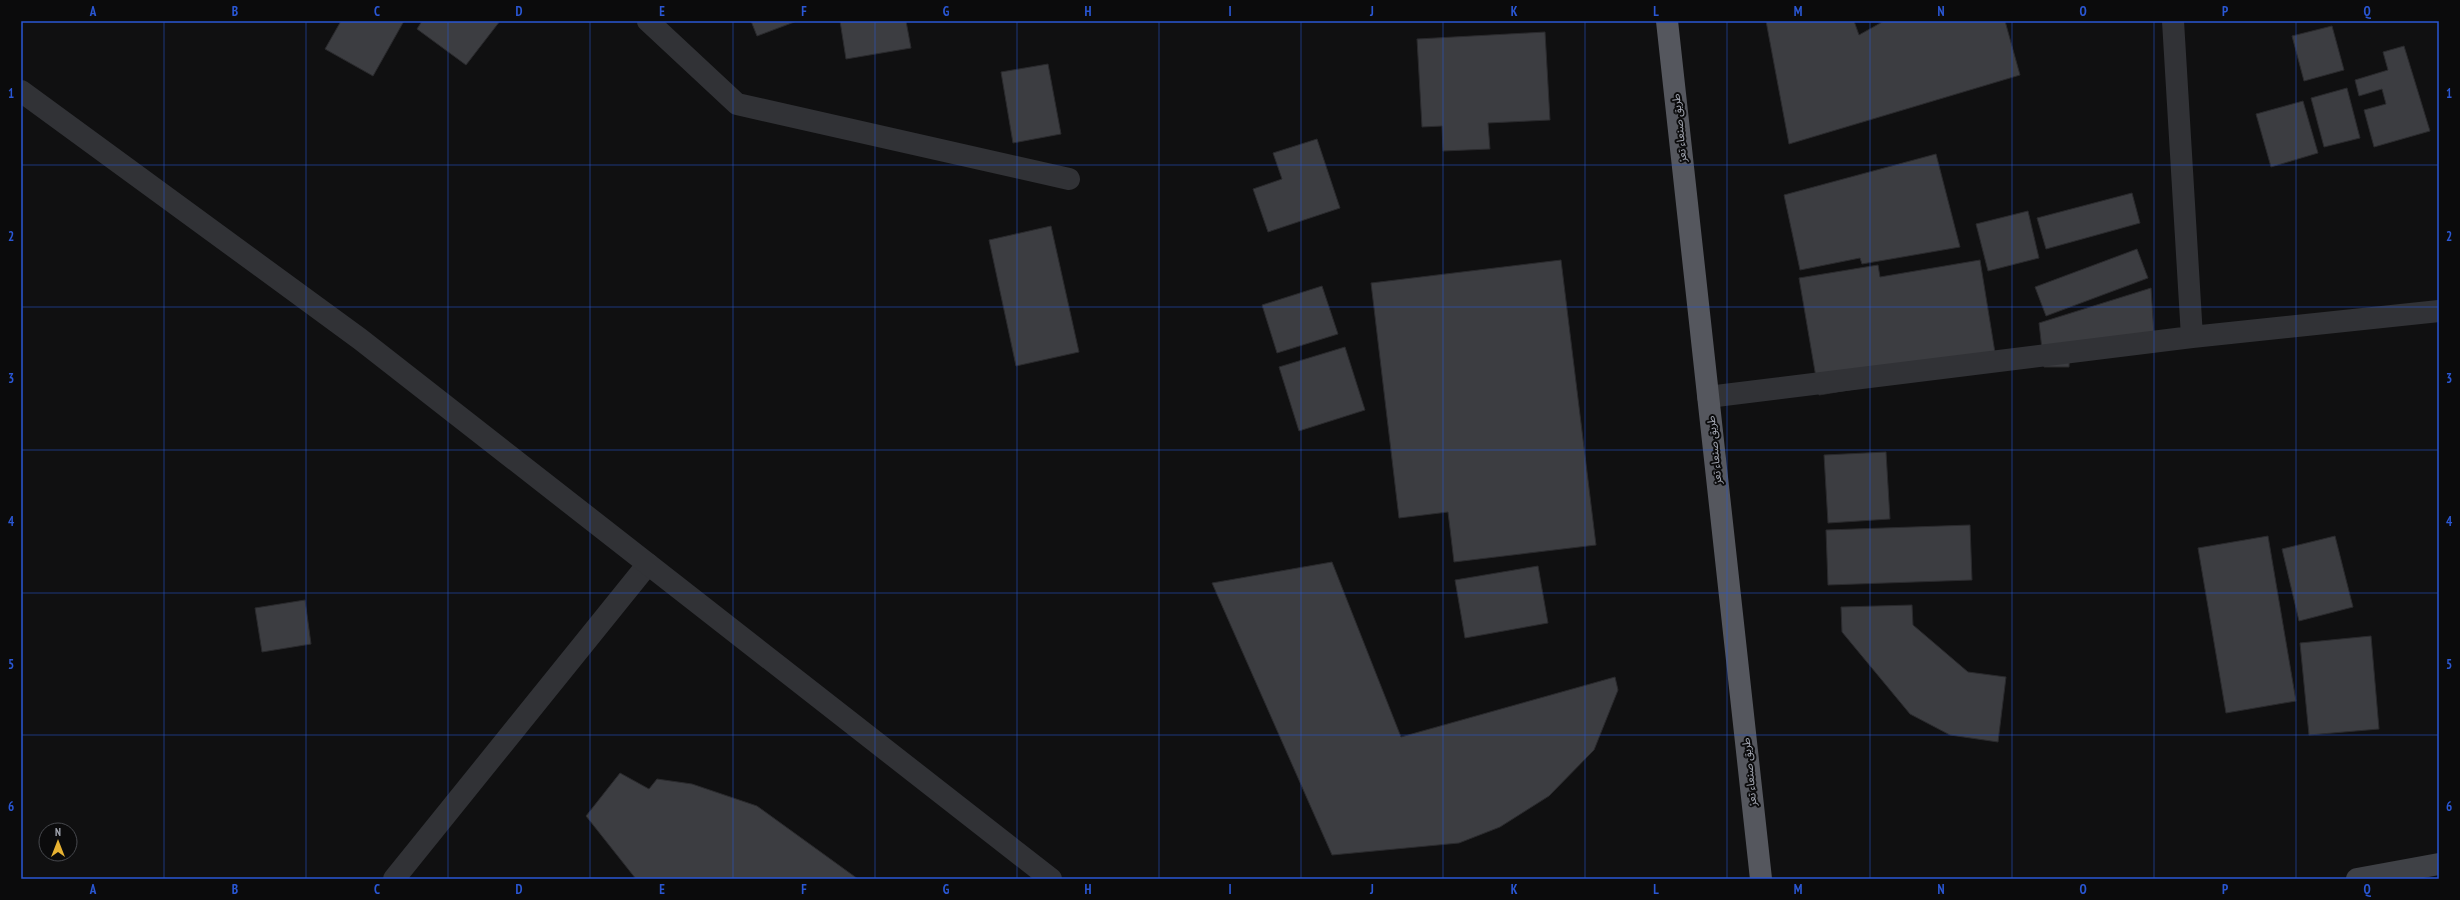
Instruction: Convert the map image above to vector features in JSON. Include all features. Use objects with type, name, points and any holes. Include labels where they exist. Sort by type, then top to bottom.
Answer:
[{"type":"highway","name":"طريق صنعاء تعز","points":[[1667,21],[1761,879]]},
{"type":"main road","points":[[2357,879],[2439,864]]},
{"type":"street","points":[[648,21],[737,104],[1069,179]]},
{"type":"street","points":[[2173,21],[2192,337]]},
{"type":"street","points":[[21,91],[360,339],[1051,879]]},
{"type":"street","points":[[1708,397],[2192,337],[2439,311]]},
{"type":"street","points":[[394,879],[648,564]]},
{"type":"building","points":[[341,21],[404,21],[373,76],[325,49]]},
{"type":"building","points":[[422,21],[500,21],[466,65],[417,29]]},
{"type":"building","points":[[751,21],[797,21],[757,36]]},
{"type":"building","points":[[840,21],[906,21],[911,48],[846,59]]},
{"type":"building","points":[[1766,21],[1854,21],[1859,35],[1884,21],[2005,21],[2020,75],[1789,144]]},
{"type":"building","points":[[2332,26],[2344,70],[2304,81],[2292,36]]},
{"type":"building","points":[[1545,32],[1550,120],[1488,123],[1490,149],[1443,151],[1442,126],[1422,127],[1417,39]]},
{"type":"building","points":[[2404,46],[2430,131],[2374,147],[2364,110],[2386,104],[2382,89],[2359,96],[2355,80],[2388,70],[2383,52]]},
{"type":"building","points":[[1048,64],[1061,134],[1013,143],[1001,72]]},
{"type":"building","points":[[2347,88],[2360,138],[2324,147],[2311,98]]},
{"type":"building","points":[[2303,101],[2318,153],[2271,167],[2256,114]]},
{"type":"building","points":[[1317,139],[1340,208],[1268,232],[1253,189],[1282,179],[1273,153]]},
{"type":"building","points":[[1936,154],[1960,247],[1862,264],[1860,258],[1800,270],[1784,195]]},
{"type":"building","points":[[2132,193],[2140,223],[2046,249],[2037,218]]},
{"type":"building","points":[[2028,211],[2039,258],[1988,271],[1976,224]]},
{"type":"building","points":[[1051,226],[1079,352],[1016,366],[989,240]]},
{"type":"building","points":[[2137,249],[2148,278],[2046,316],[2035,287]]},
{"type":"building","points":[[1561,260],[1596,545],[1454,562],[1448,512],[1399,518],[1371,283]]},
{"type":"building","points":[[1980,260],[1997,365],[1819,395],[1799,278],[1878,265],[1880,277]]},
{"type":"building","points":[[1322,286],[1338,334],[1277,353],[1262,305]]},
{"type":"building","points":[[2151,288],[2154,335],[2070,343],[2069,367],[2044,367],[2039,323]]},
{"type":"building","points":[[1345,347],[1365,410],[1299,431],[1279,367]]},
{"type":"building","points":[[1886,452],[1890,519],[1828,523],[1824,455]]},
{"type":"building","points":[[1970,525],[1972,580],[1828,585],[1826,530]]},
{"type":"building","points":[[2268,536],[2296,701],[2226,713],[2198,548]]},
{"type":"building","points":[[2335,536],[2353,607],[2299,621],[2282,549]]},
{"type":"building","points":[[1332,562],[1401,737],[1615,677],[1618,690],[1594,750],[1549,796],[1500,827],[1459,843],[1332,855],[1212,583]]},
{"type":"building","points":[[1538,566],[1548,623],[1465,638],[1455,580]]},
{"type":"building","points":[[305,600],[311,644],[262,652],[255,608]]},
{"type":"building","points":[[1912,605],[1913,625],[1968,672],[2006,677],[1998,742],[1950,735],[1910,714],[1842,632],[1841,607]]},
{"type":"building","points":[[2371,636],[2379,729],[2309,735],[2300,643]]},
{"type":"building","points":[[620,773],[649,789],[657,779],[692,784],[757,806],[858,879],[636,879],[586,816]]}]
